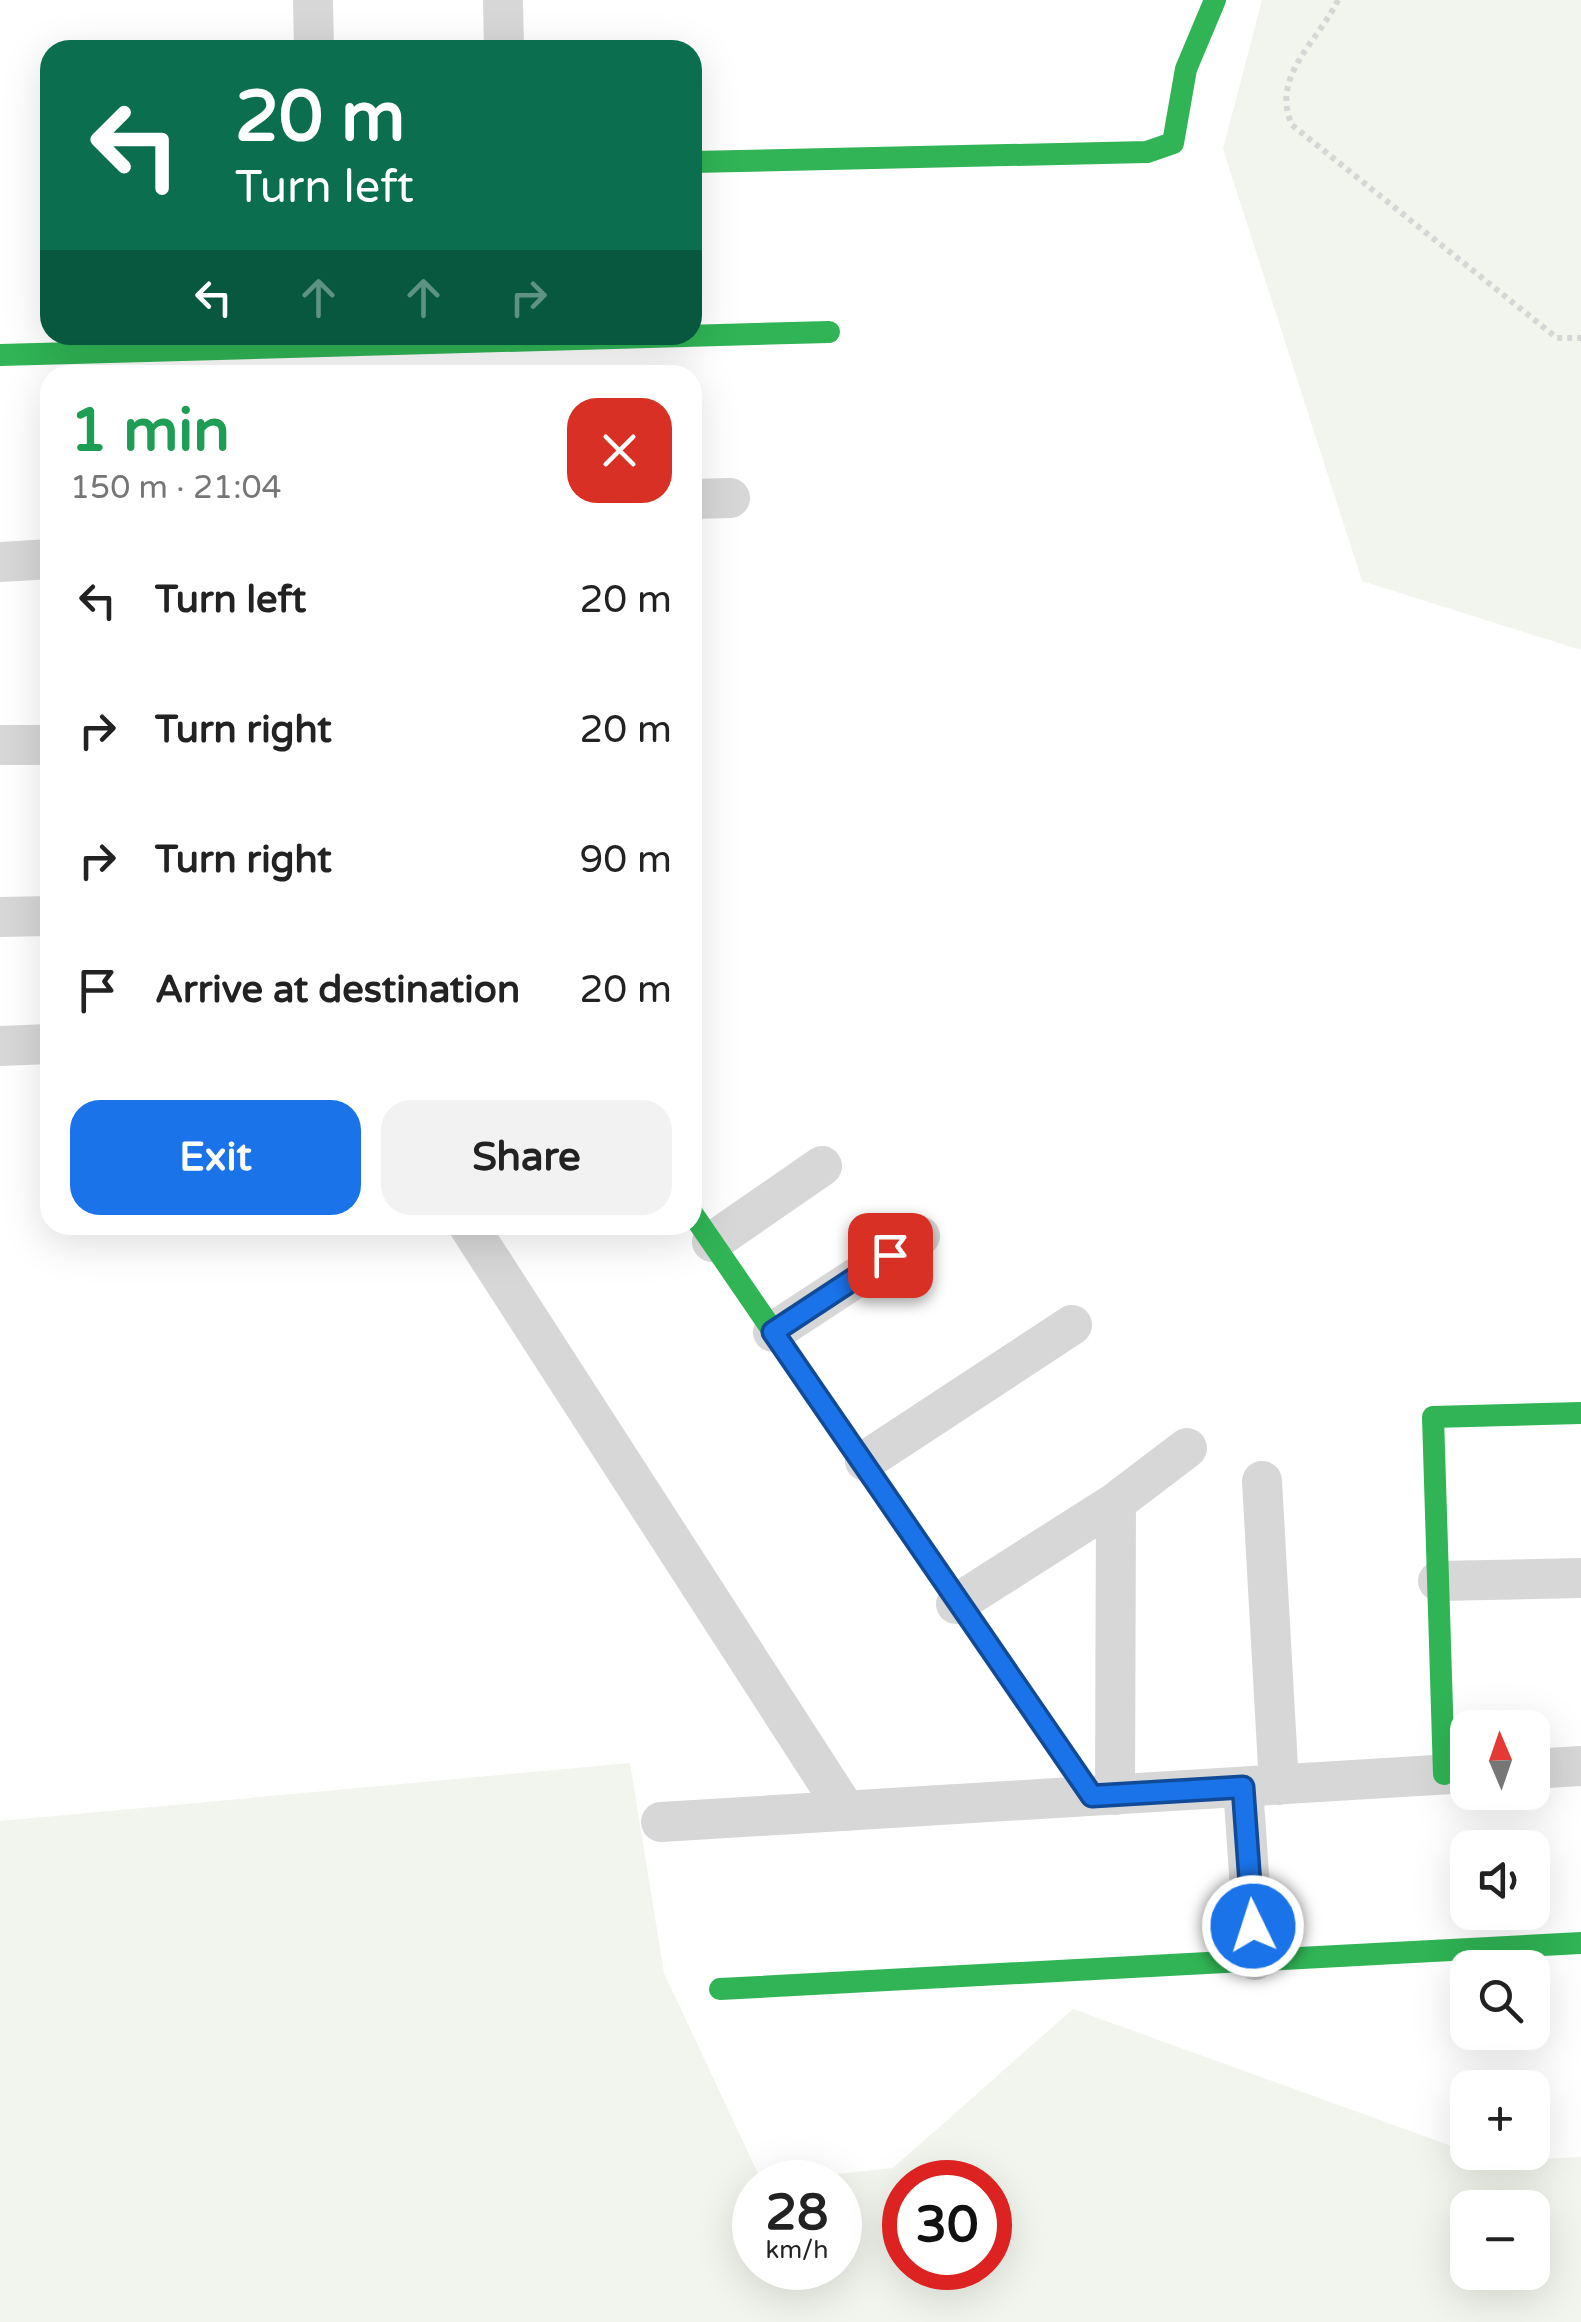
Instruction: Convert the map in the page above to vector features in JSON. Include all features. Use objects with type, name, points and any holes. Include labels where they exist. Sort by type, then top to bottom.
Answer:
[{"type":"street","points":[[313,0],[314,40]]},
{"type":"street","points":[[502,0],[504,40]]},
{"type":"street","points":[[702,162],[1148,152],[1173,143],[1174,111],[1193,42],[1216,0]]},
{"type":"street","points":[[702,340],[830,332]]},
{"type":"street","points":[[0,355],[153,363],[321,353],[514,351],[614,345]]},
{"type":"street","points":[[0,562],[40,560]]},
{"type":"street","points":[[0,746],[40,744]]},
{"type":"street","points":[[0,917],[40,916]]},
{"type":"street","points":[[0,1046],[40,1044]]},
{"type":"street","points":[[822,1166],[702,1228],[865,1461],[956,1604],[1104,1796]]},
{"type":"street","points":[[474,1235],[846,1811]]},
{"type":"street","points":[[773,1332],[920,1236]]},
{"type":"street","points":[[865,1461],[1072,1325]]},
{"type":"street","points":[[1450,1710],[1438,1581],[1434,1417],[1581,1413]]},
{"type":"street","points":[[956,1604],[1116,1502],[1187,1448]]},
{"type":"street","points":[[1255,1960],[1261,1786],[1262,1481]]},
{"type":"street","points":[[1104,1796],[1116,1502]]},
{"type":"street","points":[[1438,1581],[1581,1578]]},
{"type":"street","points":[[1550,1768],[1581,1766]]},
{"type":"street","points":[[661,1822],[1450,1774]]},
{"type":"street","points":[[720,1989],[1581,1943]]},
{"type":"path","points":[[1338,0],[1287,80],[1284,106],[1292,125],[1557,338],[1581,338]]},
{"type":"shaded area","points":[[1262,0],[1581,0],[1581,650],[1362,581],[1223,149]]},
{"type":"shaded area","points":[[630,1763],[664,1973],[752,2160],[732,2160],[732,2290],[862,2290],[862,2171],[882,2169],[882,2290],[1012,2290],[1012,2160],[902,2160],[1073,2009],[1450,2145],[1450,2170],[1550,2170],[1550,2159],[1581,2157],[1581,2322],[0,2322],[0,1821]]},
{"type":"traffic: fast","points":[[702,162],[1147,152],[1173,143],[1186,69],[1215,0]]},
{"type":"traffic: fast","points":[[702,336],[829,332]]},
{"type":"traffic: fast","points":[[0,355],[360,345]]},
{"type":"traffic: fast","points":[[702,1228],[1092,1796]]},
{"type":"traffic: fast","points":[[1444,1774],[1433,1417],[1581,1413]]},
{"type":"traffic: fast","points":[[720,1989],[1581,1943]]},
{"type":"route","points":[[890,1255],[773,1332],[865,1461],[956,1604],[1092,1796],[1243,1787],[1253,1926]]}]
